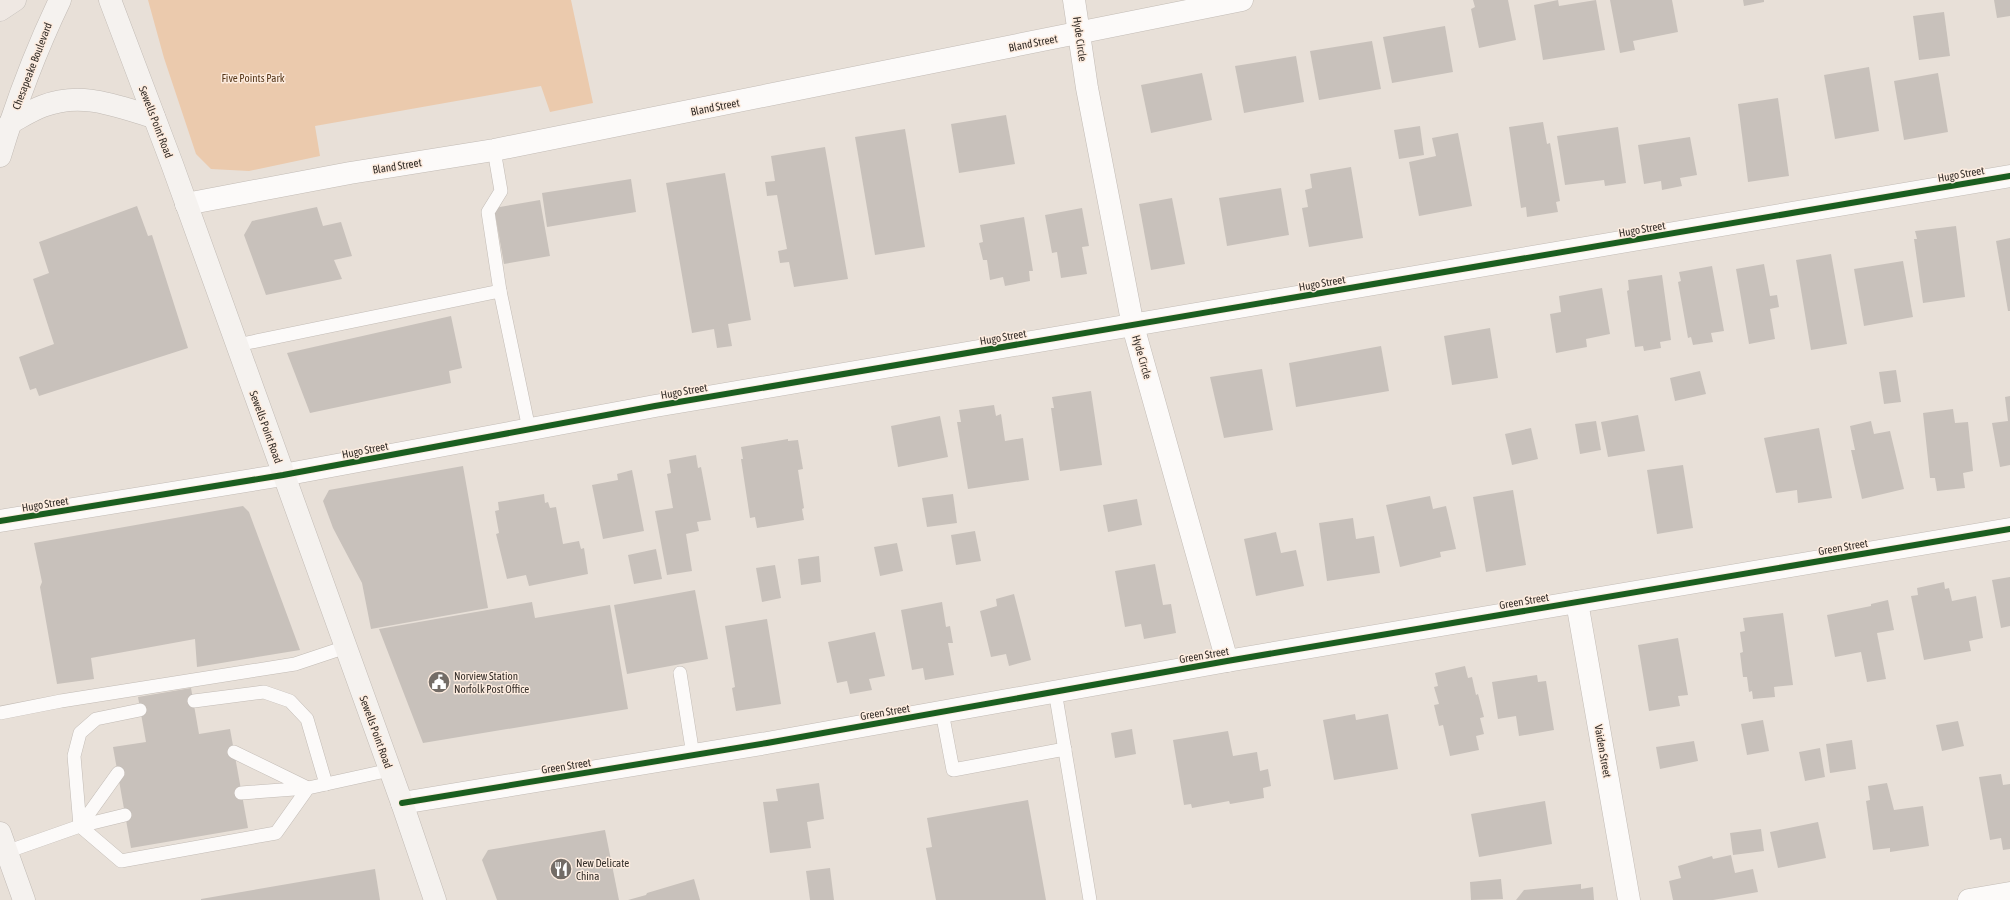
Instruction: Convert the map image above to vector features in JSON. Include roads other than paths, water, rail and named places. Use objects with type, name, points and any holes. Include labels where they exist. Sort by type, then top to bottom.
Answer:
[{"type":"main road","points":[[0,10],[15,0]]},
{"type":"main road","name":"Chesapeake Boulevard","points":[[0,156],[10,123],[50,21],[60,0]]},
{"type":"main road","name":"Sewells Point Road","points":[[110,0],[237,345],[402,803],[435,900]]},
{"type":"main road","points":[[10,123],[43,106],[70,99],[98,100],[154,117]]},
{"type":"main road","points":[[2,847],[24,900]]},
{"type":"street","name":"Hyde Circle","points":[[1074,0],[1087,88],[1133,326],[1227,661]]},
{"type":"street","name":"Bland Street","points":[[186,204],[350,173],[494,150],[1079,34],[1242,0]]},
{"type":"street","name":"Hugo Street","points":[[0,521],[283,475],[670,403],[1133,326],[2010,176]]},
{"type":"street","name":"Green Street","points":[[402,803],[693,755],[1227,661],[2010,529]]},
{"type":"street","name":"Vaiden Street","points":[[1577,602],[1629,900]]},
{"type":"street","points":[[1969,900],[2010,894]]},
{"type":"lane","points":[[494,150],[501,192],[488,212],[500,291],[529,429]]},
{"type":"lane","points":[[237,345],[500,291]]},
{"type":"lane","points":[[0,713],[60,701],[295,664],[346,647]]},
{"type":"lane","points":[[680,673],[693,755]]},
{"type":"lane","points":[[1055,691],[1090,900]]},
{"type":"lane","points":[[194,701],[264,692],[290,700],[308,719],[326,784]]},
{"type":"lane","points":[[140,710],[96,719],[80,733],[74,756],[80,826],[121,861],[276,833],[308,788]]},
{"type":"lane","points":[[942,712],[953,770],[1065,749]]},
{"type":"lane","points":[[234,752],[308,788]]},
{"type":"lane","points":[[241,793],[308,788],[390,770]]},
{"type":"lane","points":[[80,826],[118,773]]},
{"type":"lane","points":[[2,847],[125,815]]},
{"type":"place","name":"Norview Station Norfolk Post Office","points":[[439,682]]},
{"type":"place","name":"New Delicate China","points":[[561,869]]},
{"type":"park label","name":"Five Points Park","points":[[253,78]]}]
